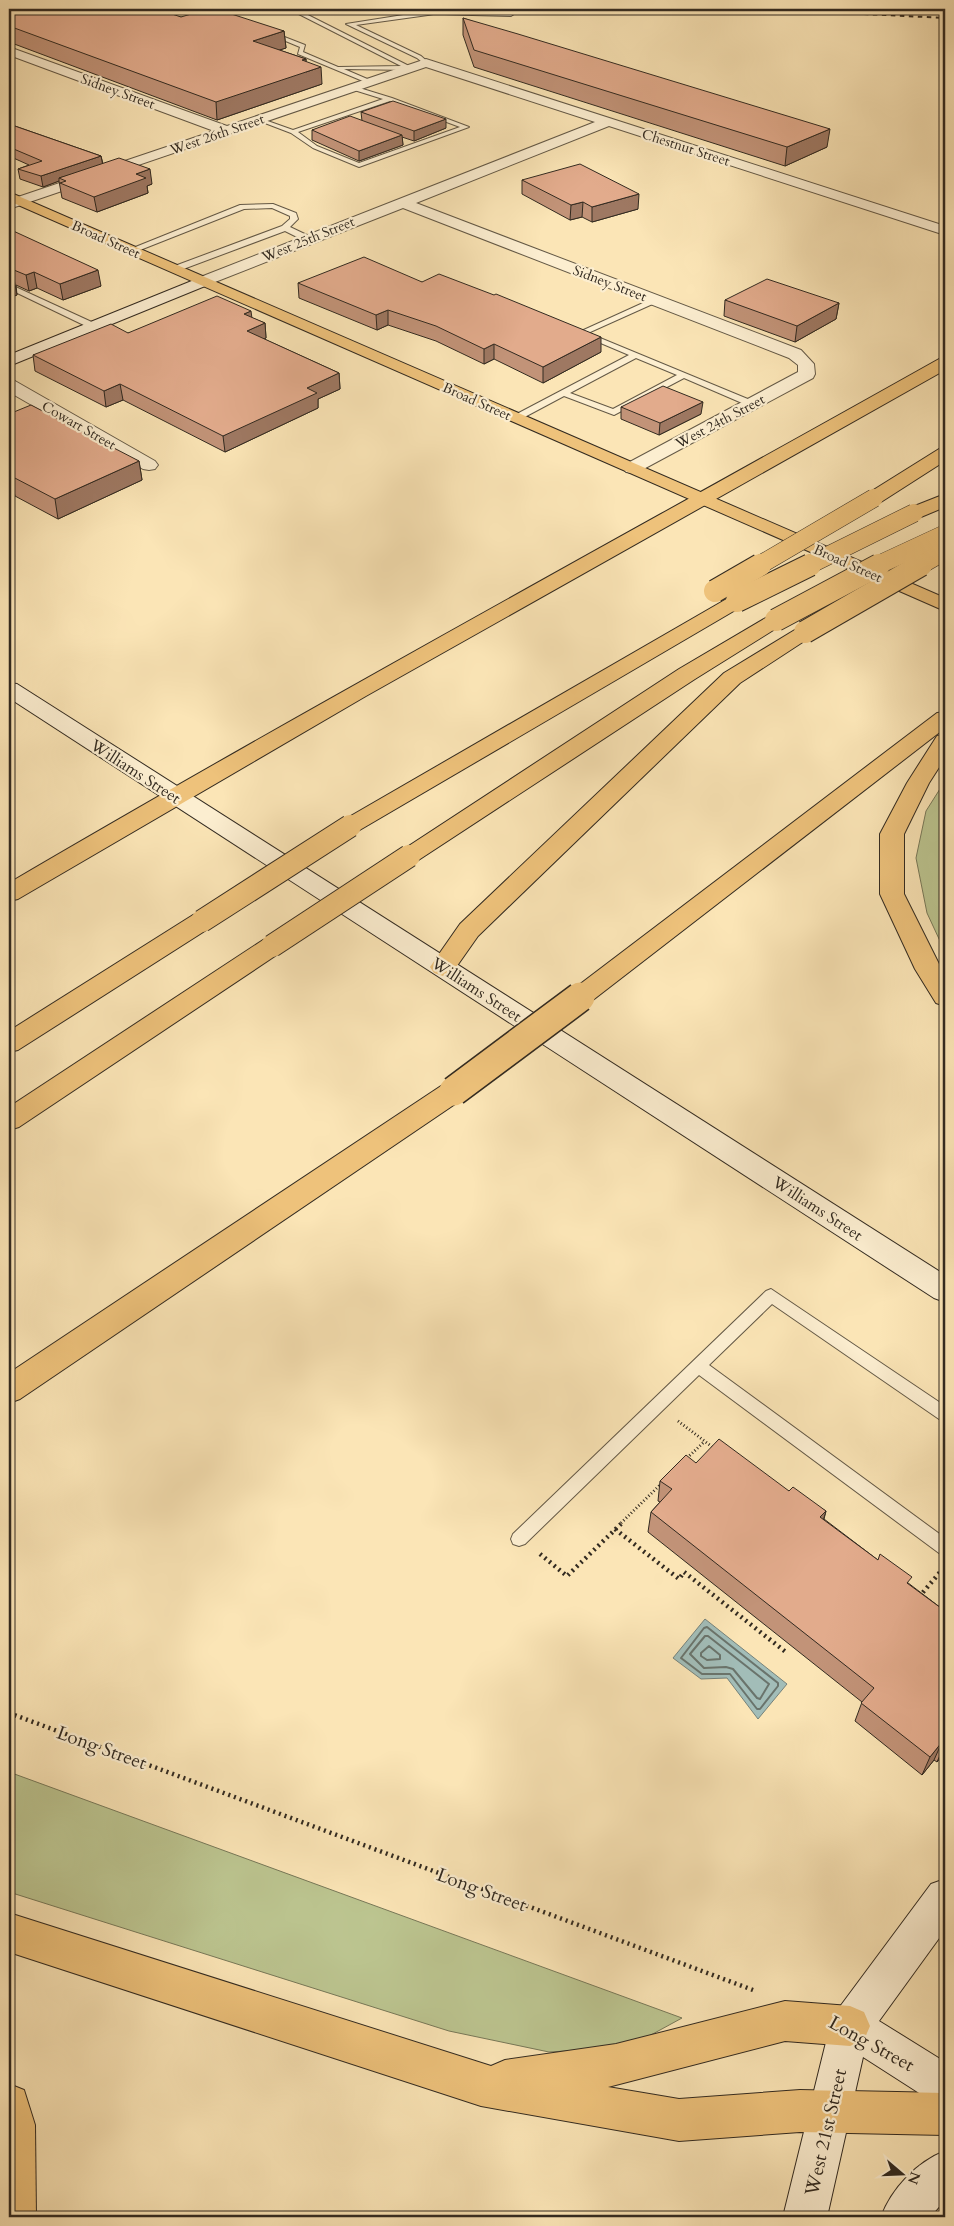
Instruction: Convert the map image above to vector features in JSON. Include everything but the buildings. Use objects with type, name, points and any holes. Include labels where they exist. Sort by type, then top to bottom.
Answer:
[{"type":"main road","name":"Broad Street","points":[[13,201],[204,281],[945,605]]},
{"type":"main road","points":[[9,892],[173,795],[945,364]]},
{"type":"main road","points":[[9,1043],[715,591],[874,498],[945,453]]},
{"type":"main road","points":[[350,826],[737,601],[945,500]]},
{"type":"main road","points":[[9,1120],[687,674],[776,620],[868,570],[945,534]]},
{"type":"main road","points":[[443,967],[469,930],[732,678],[805,632],[945,551]]},
{"type":"main road","points":[[9,1390],[454,1091],[945,718]]},
{"type":"main road","points":[[945,741],[918,784],[892,834],[892,894],[936,975],[945,997]]},
{"type":"main road","points":[[9,1932],[481,2085],[680,2120],[800,2111],[945,2114]]},
{"type":"main road","points":[[481,2085],[616,2065],[785,2021],[850,2026]]},
{"type":"main road","points":[[9,2105],[14,2125],[14,2217]]},
{"type":"street","name":"Sidney Street","points":[[9,51],[226,131]]},
{"type":"street","name":"West 26th Street","points":[[13,201],[426,63]]},
{"type":"street","name":"Chestnut Street","points":[[426,63],[945,231]]},
{"type":"street","name":"West 25th Street","points":[[9,361],[308,239],[608,122]]},
{"type":"street","name":"Sidney Street","points":[[401,202],[795,354],[806,364],[807,374]]},
{"type":"street","name":"West 24th Street","points":[[632,468],[807,374]]},
{"type":"street","name":"Cowart Street","points":[[9,385],[37,405],[149,465]]},
{"type":"street","name":"Williams Street","points":[[9,689],[945,1290]]},
{"type":"street","name":"West 21st Street","points":[[805,2217],[850,2026],[945,1898]]},
{"type":"street","name":"Long Street","points":[[850,2026],[945,2085]]},
{"type":"street","points":[[903,2217],[923,2191],[945,2172]]},
{"type":"lane","points":[[197,9],[202,11],[212,9]]},
{"type":"lane","points":[[292,9],[410,68]]},
{"type":"lane","points":[[350,24],[435,12],[511,14]]},
{"type":"lane","points":[[198,18],[207,18]]},
{"type":"lane","points":[[341,20],[419,57],[426,63]]},
{"type":"lane","points":[[260,30],[303,46],[300,53],[370,82]]},
{"type":"lane","points":[[333,67],[410,68]]},
{"type":"lane","points":[[260,120],[293,132],[315,147],[359,165],[466,127],[390,99],[353,88]]},
{"type":"lane","points":[[293,132],[390,99]]},
{"type":"lane","points":[[336,117],[350,122]]},
{"type":"lane","points":[[404,142],[413,145]]},
{"type":"lane","points":[[132,250],[244,207],[263,206],[280,209],[293,215],[294,219],[284,228],[175,269]]},
{"type":"lane","points":[[196,226],[215,224],[252,210],[270,211],[281,216],[282,220],[262,229],[246,243]]},
{"type":"lane","points":[[284,228],[308,239]]},
{"type":"lane","points":[[9,286],[93,326]]},
{"type":"lane","points":[[654,300],[580,333],[752,404]]},
{"type":"lane","points":[[516,418],[636,355]]},
{"type":"lane","points":[[563,393],[614,412],[684,375]]},
{"type":"lane","points":[[519,1539],[772,1295],[945,1414]]},
{"type":"lane","points":[[698,1366],[945,1548]]},
{"type":"path","points":[[657,1406],[720,1453]]},
{"type":"path","points":[[684,1462],[704,1442]]},
{"type":"path","points":[[519,1539],[567,1576],[663,1482]]},
{"type":"path","points":[[615,1528],[679,1579],[684,1572],[786,1653]]},
{"type":"path","points":[[917,1600],[945,1566]]},
{"type":"path","name":"Long Street","points":[[9,1713],[756,1991]]},
{"type":"green space","points":[[945,781],[945,946],[940,941],[927,913],[916,858],[926,811]]},
{"type":"green space","points":[[9,1772],[682,2018],[649,2036],[614,2048],[549,2052],[449,2031],[9,1892]]},
{"type":"water","points":[[705,1619],[787,1684],[758,1719],[727,1678],[701,1679],[673,1658]]},
{"type":"railway","points":[[765,9],[945,18]]}]
